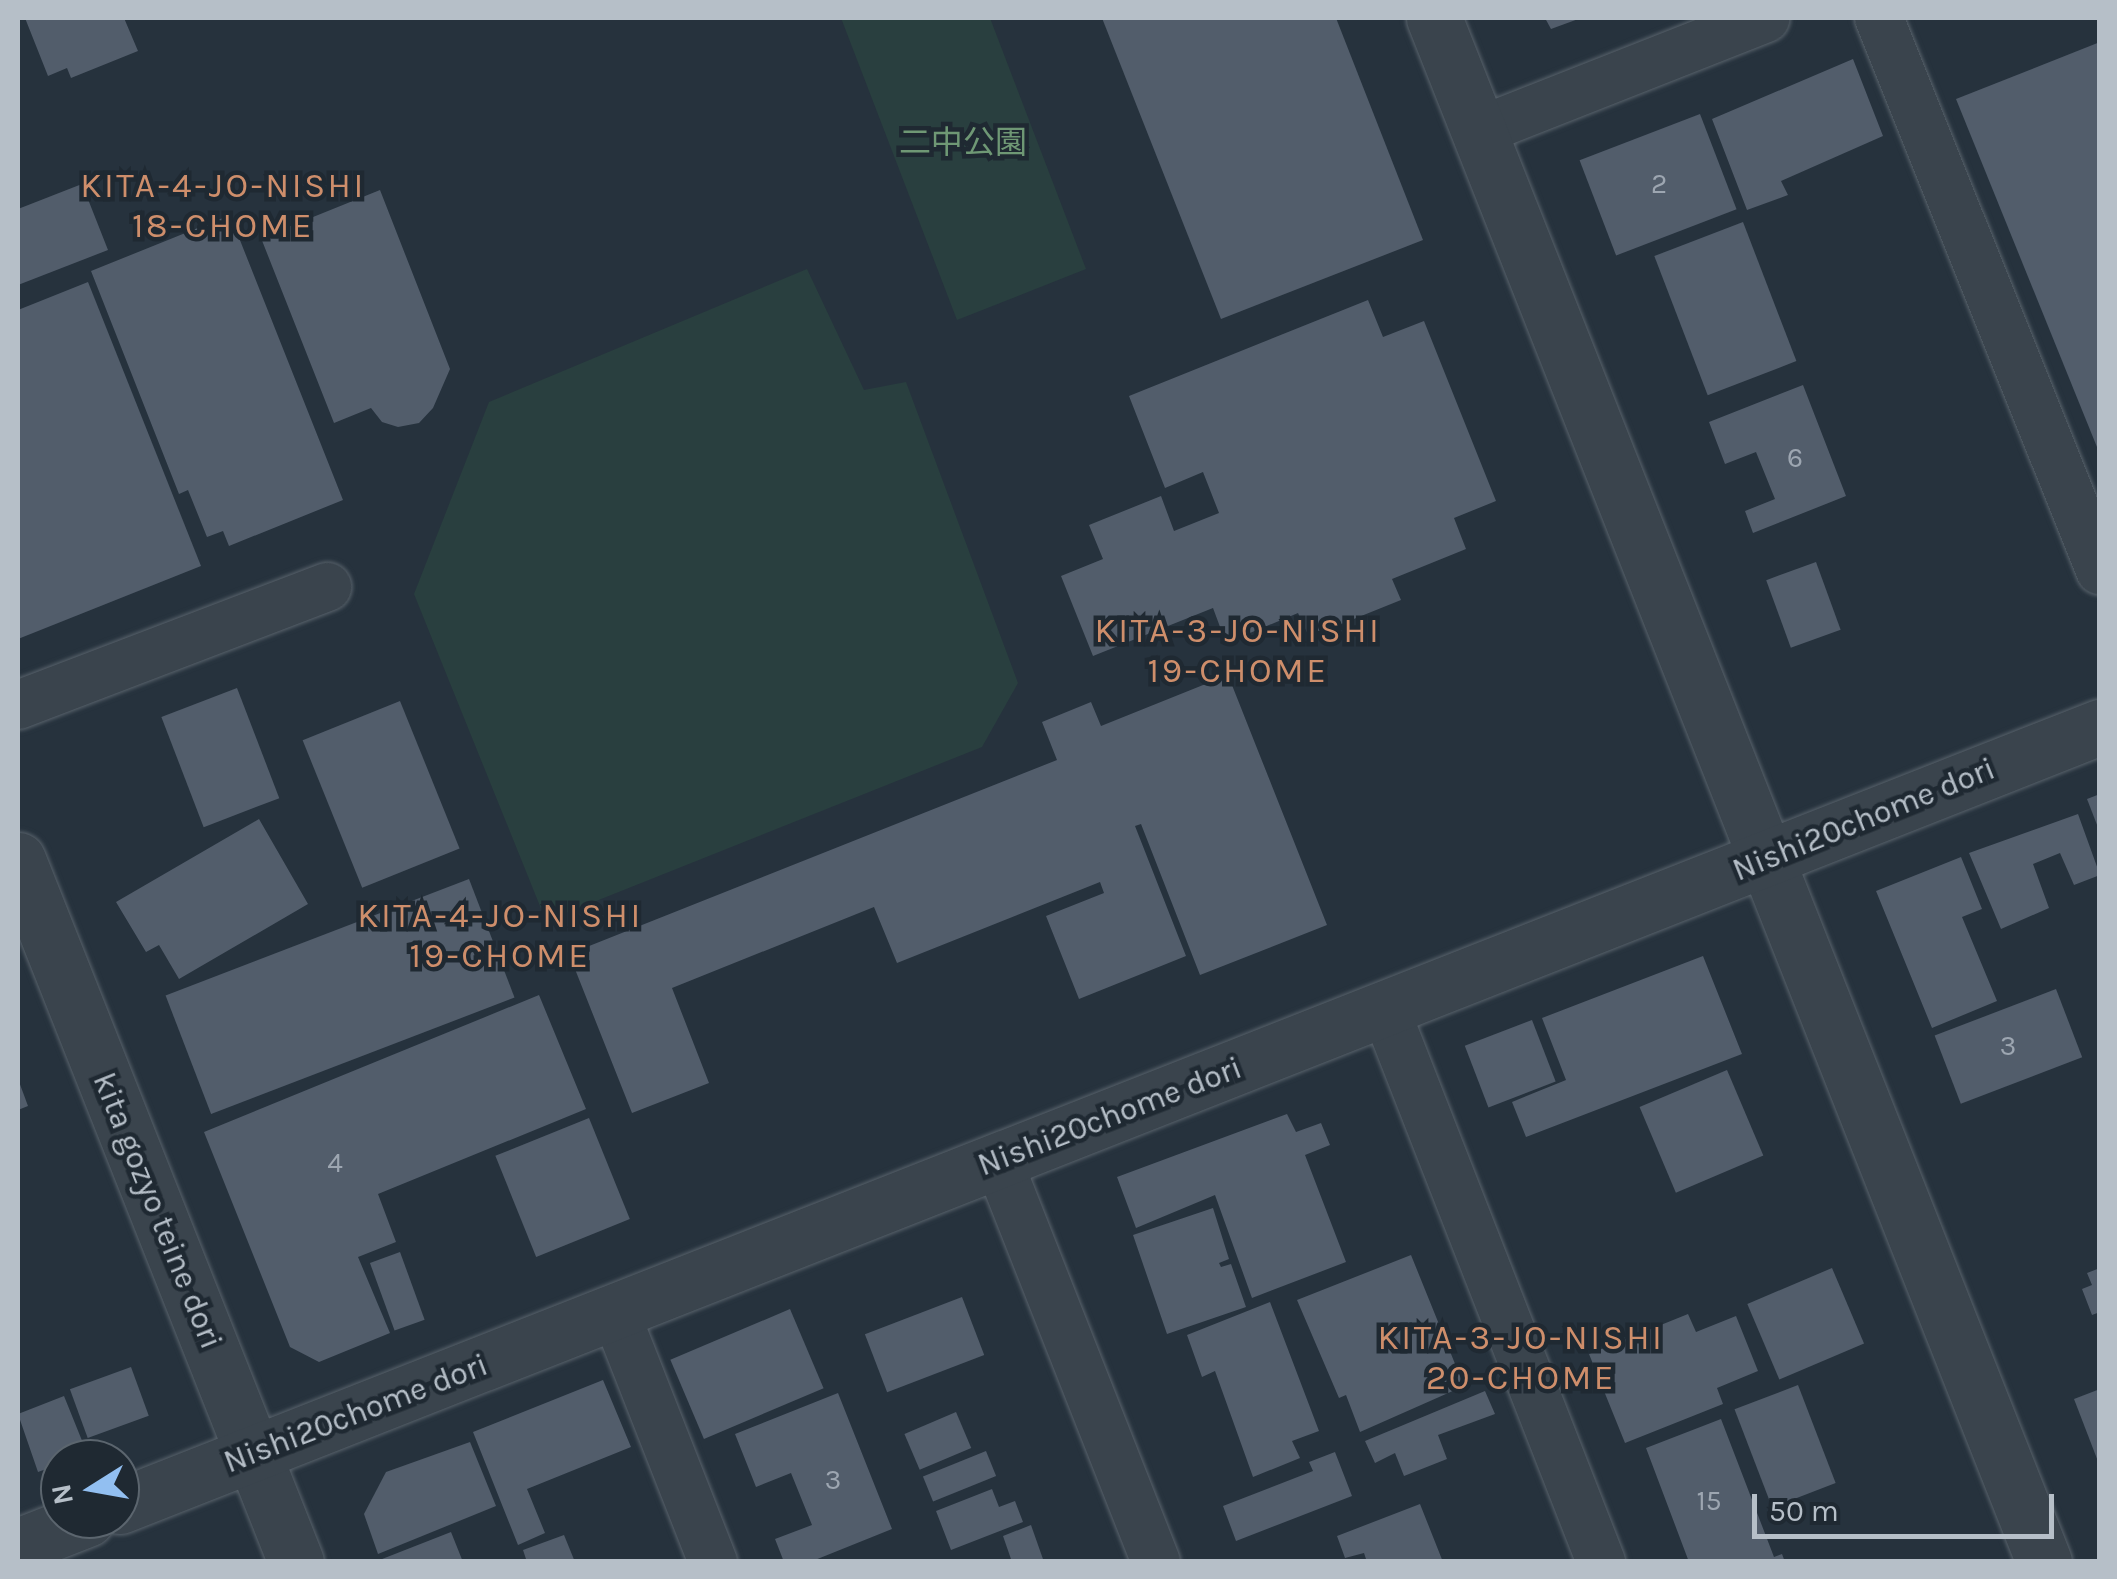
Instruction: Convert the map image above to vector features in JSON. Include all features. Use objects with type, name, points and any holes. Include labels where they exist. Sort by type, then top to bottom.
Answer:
[{"type":"street","points":[[1434,18],[2044,1562]]},
{"type":"street","points":[[1479,131],[1766,18]]},
{"type":"street","points":[[1879,18],[2100,570]]},
{"type":"street","points":[[18,705],[327,588]]},
{"type":"street","name":"Nishi20chome dori","points":[[140,1498],[2100,727]]},
{"type":"street","name":"kita gozyo teine dori","points":[[18,860],[296,1562]]},
{"type":"street","points":[[1385,1009],[1601,1562]]},
{"type":"street","points":[[998,1161],[1156,1562]]},
{"type":"street","points":[[615,1312],[713,1562]]},
{"type":"green space","name":"二中公園","points":[[841,18],[990,18],[1086,269],[957,320]]},
{"type":"green space","points":[[807,269],[864,390],[906,382],[1018,683],[982,747],[546,921],[414,594],[489,402]]},
{"type":"building","points":[[25,18],[124,18],[138,51],[71,78],[67,68],[48,76]]},
{"type":"building","points":[[1102,18],[1336,18],[1423,240],[1221,319]]},
{"type":"building","points":[[1545,18],[1581,18],[1551,29]]},
{"type":"building","points":[[2100,42],[2100,452],[2099,452],[1956,99]]},
{"type":"building","points":[[1853,59],[1883,136],[1781,181],[1788,195],[1747,210],[1712,119]]},
{"type":"building","points":[[1700,114],[1737,209],[1616,255],[1580,160]]},
{"type":"building","points":[[82,184],[108,250],[18,285],[18,209]]},
{"type":"building","points":[[380,190],[450,369],[433,408],[419,423],[398,427],[382,422],[371,408],[334,423],[261,238]]},
{"type":"building","points":[[230,215],[343,500],[229,546],[223,531],[207,537],[188,490],[179,494],[91,271]]},
{"type":"building","points":[[1743,222],[1796,361],[1708,395],[1654,256]]},
{"type":"building","points":[[88,282],[201,566],[18,639],[18,310]]},
{"type":"building","points":[[1368,300],[1383,337],[1424,321],[1496,501],[1454,518],[1466,549],[1392,579],[1401,600],[1309,637],[1298,613],[1226,643],[1213,608],[1093,656],[1061,576],[1103,559],[1089,525],[1161,496],[1174,531],[1219,513],[1203,472],[1165,488],[1129,396]]},
{"type":"building","points":[[1803,385],[1846,496],[1753,533],[1745,511],[1775,499],[1756,452],[1725,464],[1709,422]]},
{"type":"building","points":[[1816,562],[1841,630],[1791,648],[1766,580]]},
{"type":"building","points":[[1228,675],[1327,925],[1200,975],[1141,824],[1135,826],[1186,956],[1079,999],[1046,916],[1104,893],[1100,882],[897,963],[874,907],[672,988],[709,1083],[632,1113],[569,954],[1057,760],[1042,722],[1091,702],[1101,726]]},
{"type":"building","points":[[237,688],[279,798],[204,827],[161,717]]},
{"type":"building","points":[[400,701],[460,848],[362,888],[303,740]]},
{"type":"building","points":[[2100,794],[2100,830],[2099,830],[2087,799]]},
{"type":"building","points":[[2078,814],[2100,875],[2074,885],[2060,853],[2033,864],[2049,908],[2001,929],[1969,853]]},
{"type":"building","points":[[259,819],[308,904],[179,979],[159,945],[146,952],[116,902]]},
{"type":"building","points":[[1961,857],[1982,909],[1962,917],[1997,1001],[1932,1028],[1876,891]]},
{"type":"building","points":[[469,879],[515,998],[211,1114],[166,995]]},
{"type":"building","points":[[1703,956],[1742,1054],[1526,1137],[1512,1102],[1566,1080],[1542,1018]]},
{"type":"building","points":[[2056,989],[2082,1057],[1961,1104],[1935,1036]]},
{"type":"building","points":[[539,995],[586,1109],[378,1194],[396,1242],[358,1257],[390,1333],[319,1362],[290,1347],[204,1132]]},
{"type":"building","points":[[1532,1020],[1556,1082],[1488,1107],[1465,1046]]},
{"type":"building","points":[[1727,1070],[1763,1156],[1676,1193],[1640,1107]]},
{"type":"building","points":[[18,1079],[28,1106],[18,1110]]},
{"type":"building","points":[[1287,1114],[1296,1132],[1321,1123],[1330,1145],[1305,1155],[1346,1262],[1252,1298],[1215,1195],[1136,1228],[1117,1177]]},
{"type":"building","points":[[589,1118],[630,1219],[536,1257],[495,1156]]},
{"type":"building","points":[[1213,1208],[1229,1259],[1219,1263],[1221,1267],[1231,1264],[1246,1307],[1167,1334],[1133,1235]]},
{"type":"building","points":[[400,1252],[425,1320],[395,1331],[370,1263]]},
{"type":"building","points":[[1411,1255],[1464,1386],[1360,1432],[1346,1395],[1339,1398],[1297,1300]]},
{"type":"building","points":[[1832,1268],[1864,1343],[1779,1379],[1747,1304]]},
{"type":"building","points":[[2100,1268],[2100,1312],[2092,1315],[2082,1289],[2092,1285],[2087,1273]]},
{"type":"building","points":[[962,1297],[984,1355],[887,1392],[865,1334]]},
{"type":"building","points":[[1270,1302],[1319,1431],[1292,1441],[1300,1458],[1253,1477],[1215,1371],[1202,1377],[1187,1335]]},
{"type":"building","points":[[790,1309],[824,1388],[704,1439],[670,1360]]},
{"type":"building","points":[[1688,1314],[1696,1332],[1736,1316],[1758,1371],[1717,1388],[1723,1404],[1625,1443],[1589,1354]]},
{"type":"building","points":[[131,1367],[149,1416],[88,1438],[70,1389]]},
{"type":"building","points":[[603,1380],[631,1447],[527,1489],[545,1533],[518,1545],[473,1432]]},
{"type":"building","points":[[1798,1385],[1836,1483],[1772,1507],[1735,1409]]},
{"type":"building","points":[[2100,1389],[2100,1464],[2099,1464],[2074,1399]]},
{"type":"building","points":[[1485,1391],[1495,1414],[1438,1435],[1447,1459],[1404,1476],[1395,1453],[1375,1463],[1365,1441]]},
{"type":"building","points":[[838,1393],[892,1529],[810,1562],[784,1562],[775,1539],[812,1525],[791,1473],[756,1487],[735,1434]]},
{"type":"building","points":[[64,1396],[81,1439],[40,1439],[38,1472],[18,1414]]},
{"type":"building","points":[[956,1412],[971,1448],[920,1470],[904,1434]]},
{"type":"building","points":[[1721,1419],[1774,1557],[1782,1554],[1785,1562],[1689,1562],[1646,1448]]},
{"type":"building","points":[[470,1442],[496,1506],[378,1554],[364,1514],[386,1472]]},
{"type":"building","points":[[986,1451],[996,1476],[933,1502],[923,1476]]},
{"type":"building","points":[[1335,1452],[1352,1496],[1236,1541],[1223,1506],[1313,1471],[1309,1462]]},
{"type":"building","points":[[992,1489],[999,1507],[1015,1501],[1023,1522],[951,1550],[936,1511]]},
{"type":"building","points":[[1420,1504],[1443,1562],[1367,1562],[1364,1553],[1345,1558],[1337,1536]]},
{"type":"building","points":[[1031,1525],[1044,1562],[1012,1562],[1003,1536]]},
{"type":"building","points":[[451,1532],[463,1562],[377,1562],[377,1561]]},
{"type":"building","points":[[564,1535],[575,1562],[527,1562],[523,1550]]},
{"type":"district","name":"KITA-4-JO-NISHI 18-CHOME","points":[[223,206]]},
{"type":"district","name":"KITA-3-JO-NISHI 19-CHOME","points":[[1238,651]]},
{"type":"district","name":"KITA-4-JO-NISHI 19-CHOME","points":[[500,936]]},
{"type":"district","name":"KITA-3-JO-NISHI 20-CHOME","points":[[1521,1358]]}]
